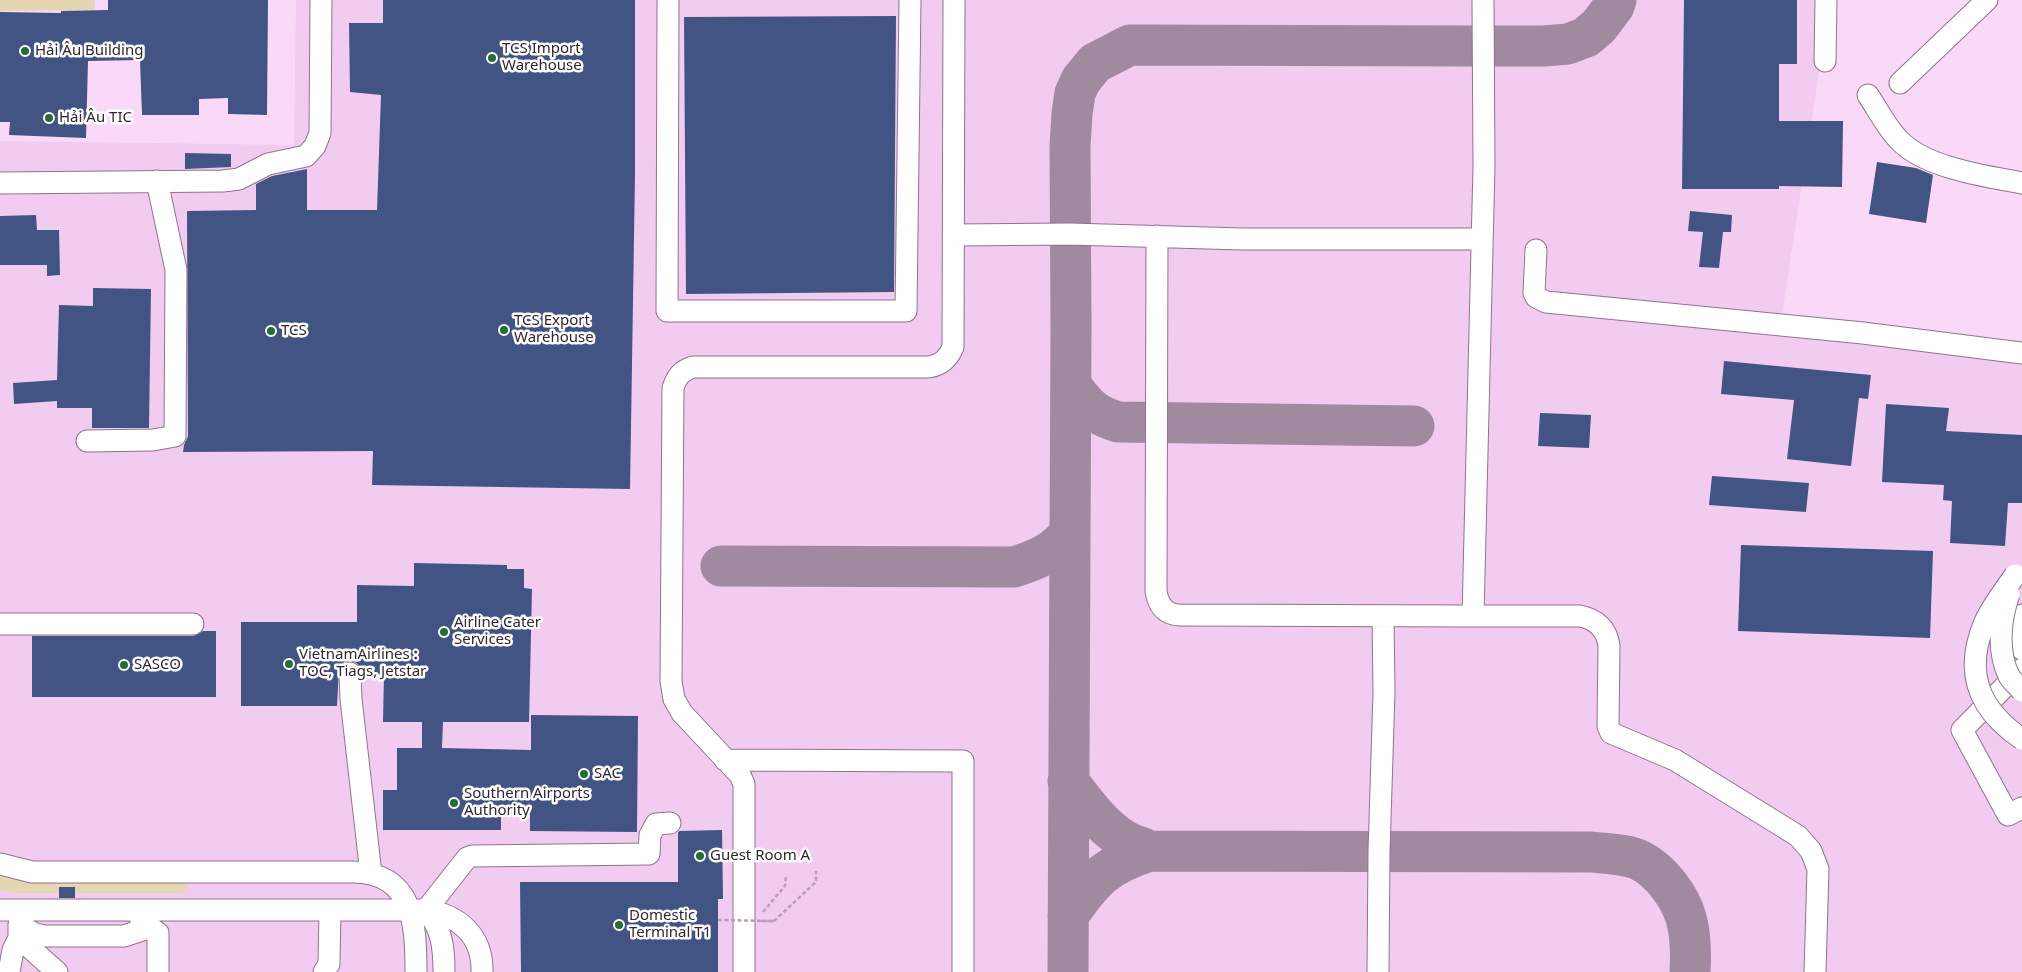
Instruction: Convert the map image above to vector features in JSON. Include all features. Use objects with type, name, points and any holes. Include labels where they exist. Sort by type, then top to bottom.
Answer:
[{"type":"street","points":[[0,183],[223,181],[239,179],[268,164],[306,156],[315,146],[320,133],[321,0]]},
{"type":"street","points":[[668,0],[667,311],[906,311],[910,0]]},
{"type":"street","points":[[744,972],[744,784],[740,775],[690,724],[674,699],[671,681],[672,396],[676,381],[684,370],[703,366],[929,367],[941,364],[950,354],[953,347],[954,0]]},
{"type":"street","points":[[1473,616],[1482,239],[1483,0]]},
{"type":"street","points":[[1825,61],[1826,0]]},
{"type":"street","points":[[1900,83],[1987,0]]},
{"type":"street","points":[[1868,95],[1899,141],[1920,155],[1960,171],[2022,183]]},
{"type":"street","points":[[87,441],[153,440],[174,436],[176,270],[157,181]]},
{"type":"street","points":[[954,234],[1252,239],[1482,239]]},
{"type":"street","points":[[1157,236],[1156,591],[1160,605],[1168,613],[1179,615],[1587,617],[1598,624],[1608,638],[1608,726],[1611,734],[1675,760],[1798,836],[1811,851],[1818,869],[1815,972]]},
{"type":"street","points":[[1536,250],[1534,293],[1536,298],[1546,302],[1863,333],[2022,353]]},
{"type":"street","points":[[2019,569],[2002,623],[2002,653],[2010,677],[2022,691]]},
{"type":"street","points":[[2019,569],[1984,624],[1976,656],[1976,682],[1987,705],[2005,728],[2022,739]]},
{"type":"street","points":[[2022,615],[2020,642],[2022,649]]},
{"type":"street","points":[[1378,972],[1379,852],[1384,692],[1383,616]]},
{"type":"street","points":[[0,624],[193,624]]},
{"type":"street","points":[[2022,669],[1962,730],[2008,815],[2022,808]]},
{"type":"street","points":[[350,674],[351,699],[371,874]]},
{"type":"street","points":[[725,760],[963,761],[962,972]]},
{"type":"street","points":[[416,972],[414,929],[418,910],[472,856],[649,854],[650,835],[656,824],[670,823]]},
{"type":"street","points":[[0,864],[32,872],[353,872],[371,874],[386,879],[418,910],[436,924],[442,940],[444,972]]},
{"type":"street","points":[[12,918],[123,910],[418,910],[450,916],[466,928],[476,942],[482,972]]},
{"type":"street","points":[[123,910],[158,933],[158,972]]},
{"type":"street","points":[[324,972],[329,964],[330,910]]},
{"type":"street","points":[[12,918],[36,934],[46,936],[124,936],[151,927]]},
{"type":"street","points":[[9,972],[13,950],[12,918]]},
{"type":"street","points":[[12,918],[57,972]]},
{"type":"path","points":[[718,920],[774,921],[816,882],[816,871]]},
{"type":"path","points":[[756,921],[785,886],[786,876]]},
{"type":"shaded area","points":[[0,0],[95,0],[95,10],[0,11]]},
{"type":"shaded area","points":[[296,0],[1821,0],[1820,66],[1782,315],[2022,346],[2022,972],[0,972],[0,141],[294,145]]},
{"type":"shaded area","points":[[0,874],[184,881],[187,888],[181,893],[14,893],[0,890]]},
{"type":"building","points":[[108,0],[268,0],[267,115],[228,114],[228,98],[199,99],[199,115],[142,115],[140,60],[88,61],[86,138],[9,135],[10,122],[0,122],[0,12],[61,13],[61,11],[108,10]]},
{"type":"building","points":[[383,0],[635,0],[635,175],[630,489],[372,485],[373,451],[183,452],[188,436],[187,211],[256,210],[256,184],[272,176],[307,169],[307,210],[377,210],[381,95],[350,92],[349,23],[383,23]]},
{"type":"building","points":[[1684,0],[1797,0],[1797,64],[1779,64],[1779,121],[1843,121],[1842,187],[1779,186],[1779,189],[1682,189]]},
{"type":"building","points":[[896,16],[894,292],[686,294],[684,17]]},
{"type":"building","points":[[185,153],[231,154],[231,167],[185,169]]},
{"type":"building","points":[[1877,162],[1916,168],[1933,175],[1926,223],[1869,214]]},
{"type":"building","points":[[1690,211],[1732,215],[1731,232],[1723,232],[1719,268],[1699,267],[1703,232],[1688,231]]},
{"type":"building","points":[[36,215],[37,230],[59,230],[60,275],[47,276],[47,265],[0,265],[0,216]]},
{"type":"building","points":[[93,288],[151,289],[149,428],[92,428],[92,408],[57,408],[57,401],[14,404],[13,383],[57,380],[59,305],[93,306]]},
{"type":"building","points":[[1724,361],[1871,375],[1868,399],[1859,398],[1851,466],[1787,459],[1794,400],[1721,394]]},
{"type":"building","points":[[1886,404],[1949,408],[1946,431],[2022,435],[2022,503],[2008,503],[2005,546],[1950,543],[1952,501],[1943,500],[1944,485],[1882,482]]},
{"type":"building","points":[[1540,413],[1591,415],[1589,448],[1538,446]]},
{"type":"building","points":[[1712,476],[1809,483],[1806,512],[1709,505]]},
{"type":"building","points":[[1741,545],[1933,551],[1930,638],[1738,631]]},
{"type":"building","points":[[414,563],[507,565],[507,569],[524,569],[524,588],[532,589],[529,722],[443,722],[442,748],[531,750],[531,715],[638,716],[637,832],[530,831],[530,815],[501,815],[501,830],[383,830],[383,790],[397,790],[397,748],[422,748],[422,722],[383,722],[384,674],[363,675],[361,667],[355,662],[344,662],[339,668],[337,706],[241,706],[241,622],[357,622],[357,585],[414,586]]},
{"type":"building","name":"SASCO","points":[[203,631],[216,631],[216,697],[32,697],[32,636],[193,636]]},
{"type":"building","name":"Domestic Terminal T1","points":[[722,830],[723,899],[718,899],[718,972],[521,972],[520,882],[678,882],[678,832]]},
{"type":"building","points":[[59,887],[75,887],[75,898],[59,898]]},
{"type":"taxiway","points":[[1068,972],[1070,146],[1075,93],[1081,80],[1095,63],[1130,45],[1544,46],[1568,44],[1586,37],[1599,26],[1614,6],[1616,0]]},
{"type":"taxiway","points":[[1071,385],[1096,412],[1118,422],[1414,426]]},
{"type":"taxiway","points":[[721,566],[1014,567],[1038,558],[1052,550],[1070,532]]},
{"type":"taxiway","points":[[1068,781],[1093,813],[1108,828],[1127,842],[1150,851]]},
{"type":"taxiway","points":[[1068,916],[1085,892],[1102,875],[1122,862],[1150,851],[1592,852],[1624,856],[1641,861],[1656,871],[1669,885],[1683,910],[1688,924],[1690,972]]},
{"type":"place","name":"Hải Âu Building","points":[[25,51]]},
{"type":"place","name":"TCS Import Warehouse","points":[[492,58]]},
{"type":"place","name":"Hải Âu TIC","points":[[49,118]]},
{"type":"place","name":"TCS Export Warehouse","points":[[504,330]]},
{"type":"place","name":"TCS","points":[[271,331]]},
{"type":"place","name":"Airline Cater Services","points":[[444,632]]},
{"type":"place","name":"VietnamAirlines : TOC, Tiags, Jetstar","points":[[289,664]]},
{"type":"place","name":"SASCO","points":[[124,665]]},
{"type":"place","name":"SAC","points":[[584,774]]},
{"type":"place","name":"Southern Airports Authority","points":[[454,803]]},
{"type":"place","name":"Guest Room A","points":[[700,856]]},
{"type":"place","name":"Domestic Terminal T1","points":[[619,925]]}]
